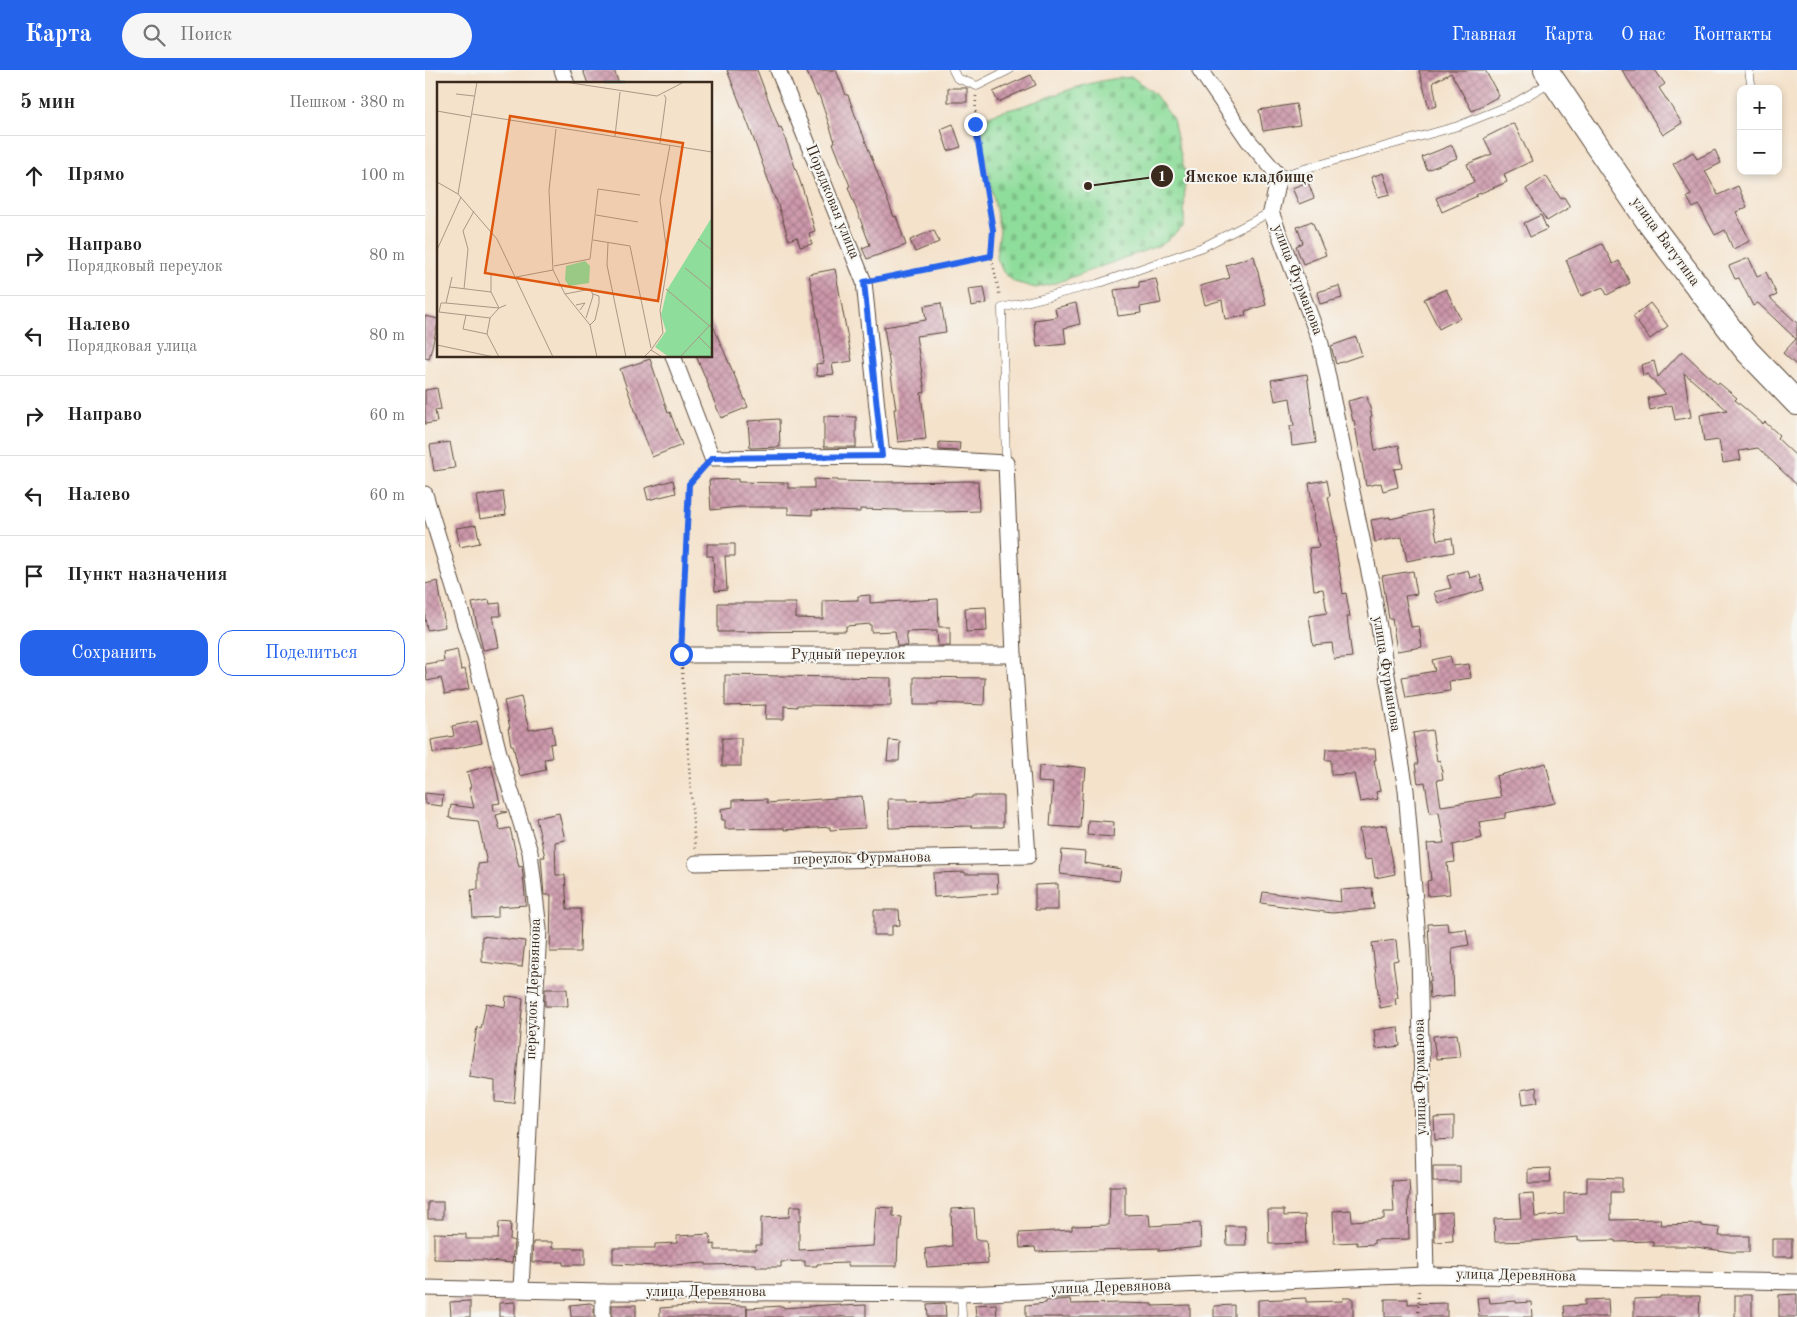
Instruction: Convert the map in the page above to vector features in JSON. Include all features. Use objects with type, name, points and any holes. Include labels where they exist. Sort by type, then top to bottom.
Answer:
[{"type":"main road","name":"улица Ватутина","points":[[1550,75],[1650,224],[1747,351],[1797,403]]},
{"type":"street","points":[[562,70],[566,82]]},
{"type":"street","name":"Порядковая улица","points":[[778,70],[864,282],[882,456]]},
{"type":"street","points":[[1200,70],[1249,140],[1279,176]]},
{"type":"street","name":"улица Фурманова","points":[[1279,176],[1271,212],[1321,344],[1373,591],[1406,790],[1419,951],[1426,1275]]},
{"type":"street","points":[[674,358],[712,458],[882,456],[1006,463],[1014,655]]},
{"type":"street","name":"переулок Деревянова","points":[[425,494],[475,657],[499,753],[530,852],[539,929],[521,1289]]},
{"type":"street","name":"Рудный переулок","points":[[681,654],[1014,655]]},
{"type":"street","name":"переулок Фурманова","points":[[696,863],[1028,856],[1014,655]]},
{"type":"street","name":"улица Деревянова","points":[[425,1288],[603,1292],[961,1294],[1426,1275],[1797,1282]]},
{"type":"street","points":[[603,1292],[603,1317]]},
{"type":"lane","points":[[953,70],[957,78],[977,86],[1009,70]]},
{"type":"lane","points":[[1749,70],[1751,83]]},
{"type":"lane","points":[[1279,176],[1458,126],[1513,104],[1550,75]]},
{"type":"lane","points":[[1006,463],[1002,308],[1097,284],[1203,248],[1271,212]]},
{"type":"lane","points":[[961,1294],[962,1317]]},
{"type":"path","points":[[977,86],[975,124],[993,230],[991,256],[1002,308]]},
{"type":"path","points":[[864,282],[991,256]]},
{"type":"path","points":[[696,863],[681,654],[689,484],[712,458]]},
{"type":"path","points":[[1418,1317],[1418,1291],[1426,1275]]},
{"type":"green space","points":[[1132,77],[1154,93],[1173,119],[1185,173],[1184,226],[1163,244],[1056,283],[1036,288],[1014,282],[1003,272],[996,256],[1000,231],[985,155],[982,120],[996,113],[1089,84]]},
{"type":"building","points":[[583,70],[614,70],[618,82],[587,82]]},
{"type":"building","points":[[727,70],[757,70],[779,128],[781,127],[803,190],[815,231],[809,233],[812,244],[800,247],[797,237],[789,240],[776,199]]},
{"type":"building","points":[[806,70],[836,70],[846,95],[848,95],[906,245],[867,259],[862,248],[870,245],[833,143],[835,142],[819,95],[817,96]]},
{"type":"building","points":[[1419,70],[1485,70],[1499,96],[1472,111],[1451,73],[1433,82],[1437,106],[1429,108]]},
{"type":"building","points":[[1622,70],[1655,70],[1665,84],[1659,88],[1682,123],[1663,135]]},
{"type":"building","points":[[1031,75],[1036,85],[998,102],[993,92]]},
{"type":"building","points":[[948,88],[967,88],[967,102],[948,102]]},
{"type":"building","points":[[1296,104],[1300,125],[1263,131],[1259,110]]},
{"type":"building","points":[[953,124],[961,147],[948,151],[941,129]]},
{"type":"building","points":[[1512,124],[1515,125],[1532,161],[1504,174],[1507,182],[1442,212],[1436,198],[1474,182],[1467,164],[1492,154],[1484,138]]},
{"type":"building","points":[[1452,145],[1457,158],[1427,170],[1422,157]]},
{"type":"building","points":[[1715,150],[1721,163],[1705,171],[1718,195],[1738,186],[1747,207],[1736,212],[1750,241],[1733,249],[1725,230],[1715,235],[1699,205],[1693,208],[1687,197],[1691,195],[1673,164],[1693,152],[1697,159]]},
{"type":"building","points":[[1383,173],[1390,194],[1378,197],[1371,177]]},
{"type":"building","points":[[1546,176],[1561,199],[1564,197],[1570,207],[1547,221],[1526,189]]},
{"type":"building","points":[[1308,182],[1314,198],[1299,204],[1292,188]]},
{"type":"building","points":[[1541,215],[1547,229],[1530,237],[1524,223]]},
{"type":"building","points":[[1312,221],[1326,255],[1303,264],[1296,246],[1303,243],[1297,227]]},
{"type":"building","points":[[934,230],[939,242],[915,252],[910,240]]},
{"type":"building","points":[[1602,244],[1613,264],[1619,261],[1630,283],[1607,295],[1603,287],[1581,296],[1566,260]]},
{"type":"building","points":[[1254,256],[1266,305],[1245,311],[1246,316],[1225,319],[1222,300],[1205,305],[1200,286],[1230,278],[1226,265]]},
{"type":"building","points":[[1749,258],[1757,276],[1766,272],[1777,295],[1770,298],[1797,323],[1797,366],[1783,353],[1796,339],[1758,303],[1753,306],[1739,278],[1735,279],[1729,266]]},
{"type":"building","points":[[835,269],[852,361],[832,364],[834,374],[817,376],[816,364],[824,363],[809,274]]},
{"type":"building","points":[[1156,279],[1161,303],[1140,307],[1141,313],[1118,316],[1114,290],[1139,287],[1139,282]]},
{"type":"building","points":[[1339,286],[1342,298],[1320,304],[1317,292]]},
{"type":"building","points":[[984,287],[987,303],[971,306],[968,289]]},
{"type":"building","points":[[1446,289],[1460,318],[1439,329],[1424,299]]},
{"type":"building","points":[[941,303],[946,332],[916,336],[925,392],[921,393],[926,439],[898,442],[894,409],[896,409],[884,327],[926,320],[924,306]]},
{"type":"building","points":[[1076,303],[1080,324],[1064,328],[1066,344],[1037,347],[1034,320],[1057,317],[1055,308]]},
{"type":"building","points":[[1650,303],[1668,326],[1650,339],[1633,317]]},
{"type":"building","points":[[425,316],[437,319],[437,327],[429,359],[425,358]]},
{"type":"building","points":[[713,326],[748,407],[721,418],[697,358],[713,358]]},
{"type":"building","points":[[1356,337],[1362,355],[1336,364],[1331,346]]},
{"type":"building","points":[[1682,351],[1718,385],[1719,383],[1737,398],[1735,400],[1779,435],[1777,438],[1797,457],[1797,485],[1758,448],[1739,451],[1741,460],[1723,463],[1719,440],[1704,442],[1700,415],[1727,410],[1684,373],[1691,417],[1675,420],[1672,405],[1650,410],[1648,398],[1666,394],[1647,374],[1643,376],[1641,365],[1654,361],[1658,377]]},
{"type":"building","points":[[650,359],[668,413],[670,412],[682,445],[652,457],[620,369]]},
{"type":"building","points":[[1307,374],[1316,443],[1292,446],[1290,426],[1294,426],[1290,398],[1275,401],[1271,380]]},
{"type":"building","points":[[437,388],[441,409],[435,410],[437,422],[425,424],[425,390]]},
{"type":"building","points":[[1367,396],[1372,416],[1370,417],[1375,450],[1399,445],[1403,468],[1394,469],[1398,487],[1383,491],[1381,483],[1366,486],[1354,420],[1348,401]]},
{"type":"building","points":[[824,416],[856,417],[856,447],[824,447]]},
{"type":"building","points":[[779,419],[780,447],[750,448],[748,421]]},
{"type":"building","points":[[450,442],[455,468],[434,471],[430,445]]},
{"type":"building","points":[[939,442],[960,443],[959,451],[939,450]]},
{"type":"building","points":[[738,479],[738,482],[788,483],[788,488],[814,488],[814,479],[883,482],[978,481],[979,511],[945,512],[860,509],[860,512],[812,510],[812,515],[788,514],[788,507],[739,507],[711,510],[709,480]]},
{"type":"building","points":[[673,480],[676,493],[648,500],[645,488]]},
{"type":"building","points":[[1327,480],[1343,594],[1346,593],[1350,617],[1347,617],[1352,657],[1334,659],[1332,643],[1313,645],[1309,616],[1327,613],[1323,589],[1314,590],[1309,548],[1319,547],[1309,483]]},
{"type":"building","points":[[503,492],[506,515],[480,519],[476,496]]},
{"type":"building","points":[[1431,510],[1437,540],[1452,538],[1454,552],[1407,561],[1402,537],[1375,542],[1371,520],[1390,517],[1390,519]]},
{"type":"building","points":[[476,525],[480,543],[460,547],[456,528]]},
{"type":"building","points":[[707,544],[735,544],[735,556],[725,556],[727,590],[715,591],[713,556],[707,556]]},
{"type":"building","points":[[1468,570],[1470,578],[1480,575],[1484,590],[1438,603],[1434,592],[1451,588],[1447,576]]},
{"type":"building","points":[[1413,571],[1417,594],[1405,596],[1411,627],[1419,626],[1422,647],[1397,651],[1392,619],[1389,619],[1382,576]]},
{"type":"building","points":[[438,581],[445,627],[427,630],[425,584]]},
{"type":"building","points":[[870,595],[870,603],[938,599],[939,627],[950,627],[950,646],[938,646],[937,631],[906,632],[908,646],[897,646],[895,631],[871,632],[871,624],[846,626],[846,631],[718,632],[718,603],[796,603],[796,618],[823,619],[823,601],[858,600],[858,596]]},
{"type":"building","points":[[489,600],[490,604],[500,603],[501,616],[493,616],[499,647],[483,650],[472,603]]},
{"type":"building","points":[[986,607],[987,631],[966,632],[965,608]]},
{"type":"building","points":[[457,649],[461,670],[465,669],[469,689],[445,694],[441,678],[427,681],[425,664],[444,661],[443,652]]},
{"type":"building","points":[[1450,656],[1453,666],[1469,664],[1471,678],[1449,681],[1450,691],[1406,698],[1402,677],[1435,671],[1432,660]]},
{"type":"building","points":[[725,675],[891,678],[891,706],[784,706],[784,719],[765,719],[766,705],[725,706]]},
{"type":"building","points":[[914,677],[985,678],[984,705],[938,703],[938,705],[914,705]]},
{"type":"building","points":[[521,697],[529,730],[552,726],[555,743],[550,744],[552,758],[544,759],[546,770],[520,776],[513,745],[511,745],[508,728],[510,728],[504,701]]},
{"type":"building","points":[[477,721],[482,743],[433,753],[431,740],[454,736],[452,726]]},
{"type":"building","points":[[1432,730],[1437,761],[1440,760],[1443,779],[1437,780],[1441,806],[1501,797],[1496,776],[1546,763],[1555,803],[1505,813],[1505,818],[1479,822],[1482,838],[1453,845],[1455,862],[1447,863],[1450,894],[1428,896],[1427,881],[1431,880],[1427,844],[1444,843],[1439,812],[1430,813],[1425,782],[1418,783],[1415,764],[1418,764],[1413,733]]},
{"type":"building","points":[[722,738],[741,738],[741,766],[722,766]]},
{"type":"building","points":[[889,740],[900,741],[899,761],[887,761]]},
{"type":"building","points":[[1326,749],[1375,749],[1376,760],[1374,760],[1380,791],[1376,792],[1378,799],[1360,802],[1354,774],[1331,775],[1331,760],[1325,760]]},
{"type":"building","points":[[491,765],[500,803],[493,804],[494,811],[507,812],[496,815],[500,830],[510,828],[519,867],[522,866],[526,905],[498,907],[498,917],[473,918],[471,890],[478,889],[478,864],[487,863],[478,821],[449,818],[451,805],[474,808],[467,772]]},
{"type":"building","points":[[1039,766],[1086,768],[1085,780],[1083,780],[1080,828],[1050,826],[1053,783],[1038,782]]},
{"type":"building","points":[[425,793],[443,795],[442,806],[425,804]]},
{"type":"building","points":[[862,796],[865,828],[830,830],[830,827],[784,830],[784,828],[725,829],[725,820],[722,820],[721,809],[733,807],[733,800],[767,799],[767,803]]},
{"type":"building","points":[[972,796],[1003,796],[1003,827],[889,828],[888,799],[908,799],[908,801],[972,798]]},
{"type":"building","points":[[559,813],[565,840],[555,842],[556,875],[565,875],[567,909],[581,909],[580,952],[550,952],[551,895],[544,895],[541,857],[545,857],[536,818]]},
{"type":"building","points":[[1088,820],[1114,822],[1113,837],[1087,835]]},
{"type":"building","points":[[1386,825],[1395,874],[1375,878],[1372,859],[1364,860],[1359,829]]},
{"type":"building","points":[[1062,850],[1085,852],[1084,863],[1121,869],[1119,881],[1060,874]]},
{"type":"building","points":[[965,872],[965,874],[997,874],[998,893],[934,897],[933,873]]},
{"type":"building","points":[[1058,884],[1058,910],[1035,910],[1035,885]]},
{"type":"building","points":[[1372,888],[1374,909],[1332,913],[1261,903],[1263,892],[1341,902],[1340,890]]},
{"type":"building","points":[[874,910],[899,910],[900,925],[892,926],[892,935],[874,935]]},
{"type":"building","points":[[1447,923],[1448,931],[1466,929],[1469,945],[1452,948],[1454,996],[1430,998],[1428,924]]},
{"type":"building","points":[[482,936],[525,941],[522,967],[482,962]]},
{"type":"building","points":[[1396,940],[1398,960],[1393,961],[1398,998],[1395,998],[1396,1005],[1380,1008],[1372,943]]},
{"type":"building","points":[[545,989],[567,989],[568,1006],[545,1006]]},
{"type":"building","points":[[506,996],[523,998],[514,1103],[495,1102],[495,1081],[469,1077],[477,1027],[481,1029],[486,1003],[505,1007]]},
{"type":"building","points":[[1398,1027],[1400,1046],[1376,1049],[1374,1030]]},
{"type":"building","points":[[1457,1034],[1460,1057],[1436,1059],[1433,1036]]},
{"type":"building","points":[[1536,1087],[1538,1102],[1523,1104],[1521,1090]]},
{"type":"building","points":[[1454,1117],[1454,1139],[1435,1140],[1434,1118]]},
{"type":"building","points":[[1433,1166],[1460,1166],[1460,1182],[1433,1182]]},
{"type":"building","points":[[1550,1168],[1551,1183],[1528,1183],[1528,1169]]},
{"type":"building","points":[[1587,1177],[1622,1178],[1622,1192],[1611,1192],[1611,1220],[1661,1219],[1660,1225],[1702,1224],[1702,1226],[1720,1228],[1719,1236],[1749,1236],[1749,1252],[1731,1252],[1689,1246],[1653,1246],[1653,1241],[1578,1241],[1578,1237],[1495,1242],[1494,1219],[1521,1218],[1519,1194],[1533,1193],[1535,1217],[1564,1214],[1564,1193],[1587,1192]]},
{"type":"building","points":[[1409,1180],[1409,1239],[1374,1240],[1374,1244],[1357,1245],[1357,1242],[1334,1243],[1333,1211],[1351,1210],[1352,1221],[1384,1219],[1384,1212],[1394,1212],[1392,1181]]},
{"type":"building","points":[[1110,1186],[1125,1186],[1125,1215],[1149,1214],[1150,1226],[1200,1223],[1201,1247],[1159,1251],[1159,1248],[1036,1252],[1035,1247],[1020,1248],[1019,1233],[1072,1230],[1072,1226],[1109,1225]]},
{"type":"building","points":[[428,1202],[443,1202],[443,1219],[428,1219]]},
{"type":"building","points":[[790,1206],[801,1206],[799,1250],[873,1246],[876,1207],[893,1208],[893,1216],[902,1217],[900,1239],[898,1239],[897,1266],[848,1266],[848,1263],[805,1266],[805,1261],[781,1262],[781,1267],[756,1267],[756,1264],[706,1265],[706,1263],[656,1266],[613,1264],[613,1248],[655,1248],[655,1244],[677,1243],[677,1236],[710,1234],[711,1245],[715,1244],[715,1250],[756,1250],[756,1245],[761,1245],[761,1218],[789,1217]]},
{"type":"building","points":[[974,1208],[976,1240],[986,1240],[988,1263],[927,1267],[925,1249],[952,1246],[951,1209]]},
{"type":"building","points":[[1268,1210],[1284,1210],[1284,1216],[1305,1215],[1306,1243],[1269,1244]]},
{"type":"building","points":[[1452,1212],[1453,1241],[1435,1242],[1434,1213]]},
{"type":"building","points":[[499,1222],[511,1223],[510,1240],[514,1242],[512,1263],[487,1260],[434,1259],[434,1233],[466,1234],[466,1239],[498,1239]]},
{"type":"building","points":[[1226,1226],[1245,1226],[1246,1245],[1227,1245]]},
{"type":"building","points":[[1772,1239],[1792,1239],[1792,1257],[1772,1257]]},
{"type":"building","points":[[533,1242],[552,1242],[552,1248],[585,1248],[585,1265],[563,1265],[563,1262],[532,1262]]},
{"type":"building","points":[[1797,1294],[1797,1317],[1779,1317],[1779,1295]]},
{"type":"building","points":[[1735,1295],[1752,1295],[1752,1317],[1735,1317]]},
{"type":"building","points":[[1660,1296],[1700,1296],[1699,1317],[1634,1317],[1634,1299],[1660,1298]]},
{"type":"building","points":[[1489,1297],[1490,1303],[1531,1302],[1532,1317],[1479,1317],[1477,1298]]},
{"type":"building","points":[[1306,1298],[1306,1302],[1342,1301],[1343,1298],[1353,1298],[1353,1317],[1258,1317],[1258,1300]]},
{"type":"building","points":[[1070,1299],[1071,1304],[1190,1305],[1190,1317],[1026,1317],[1026,1305]]},
{"type":"building","points":[[1385,1299],[1408,1299],[1408,1304],[1447,1303],[1447,1317],[1385,1317]]},
{"type":"building","points":[[1608,1299],[1609,1317],[1565,1317],[1564,1306],[1585,1305],[1585,1300]]},
{"type":"building","points":[[470,1301],[470,1317],[451,1317],[450,1302]]},
{"type":"building","points":[[515,1302],[515,1317],[499,1317],[499,1303]]},
{"type":"building","points":[[590,1303],[594,1305],[594,1317],[571,1317],[570,1305]]},
{"type":"building","points":[[945,1303],[946,1317],[928,1317],[927,1304]]},
{"type":"building","points":[[840,1304],[840,1306],[866,1305],[866,1317],[747,1317],[747,1308],[783,1306],[784,1308]]},
{"type":"building","points":[[996,1304],[997,1317],[976,1317],[975,1305]]},
{"type":"building","points":[[612,1305],[636,1305],[636,1317],[612,1317]]},
{"type":"building","points":[[702,1305],[747,1306],[747,1317],[660,1317],[660,1308]]},
{"type":"building","points":[[1234,1305],[1234,1317],[1214,1317],[1214,1306]]},
{"type":"place","name":"Ямское кладбище","points":[[1088,186]]},
{"type":"route","points":[[681,654],[689,484],[712,458],[882,456],[864,282],[991,256],[993,230],[975,124]]}]
